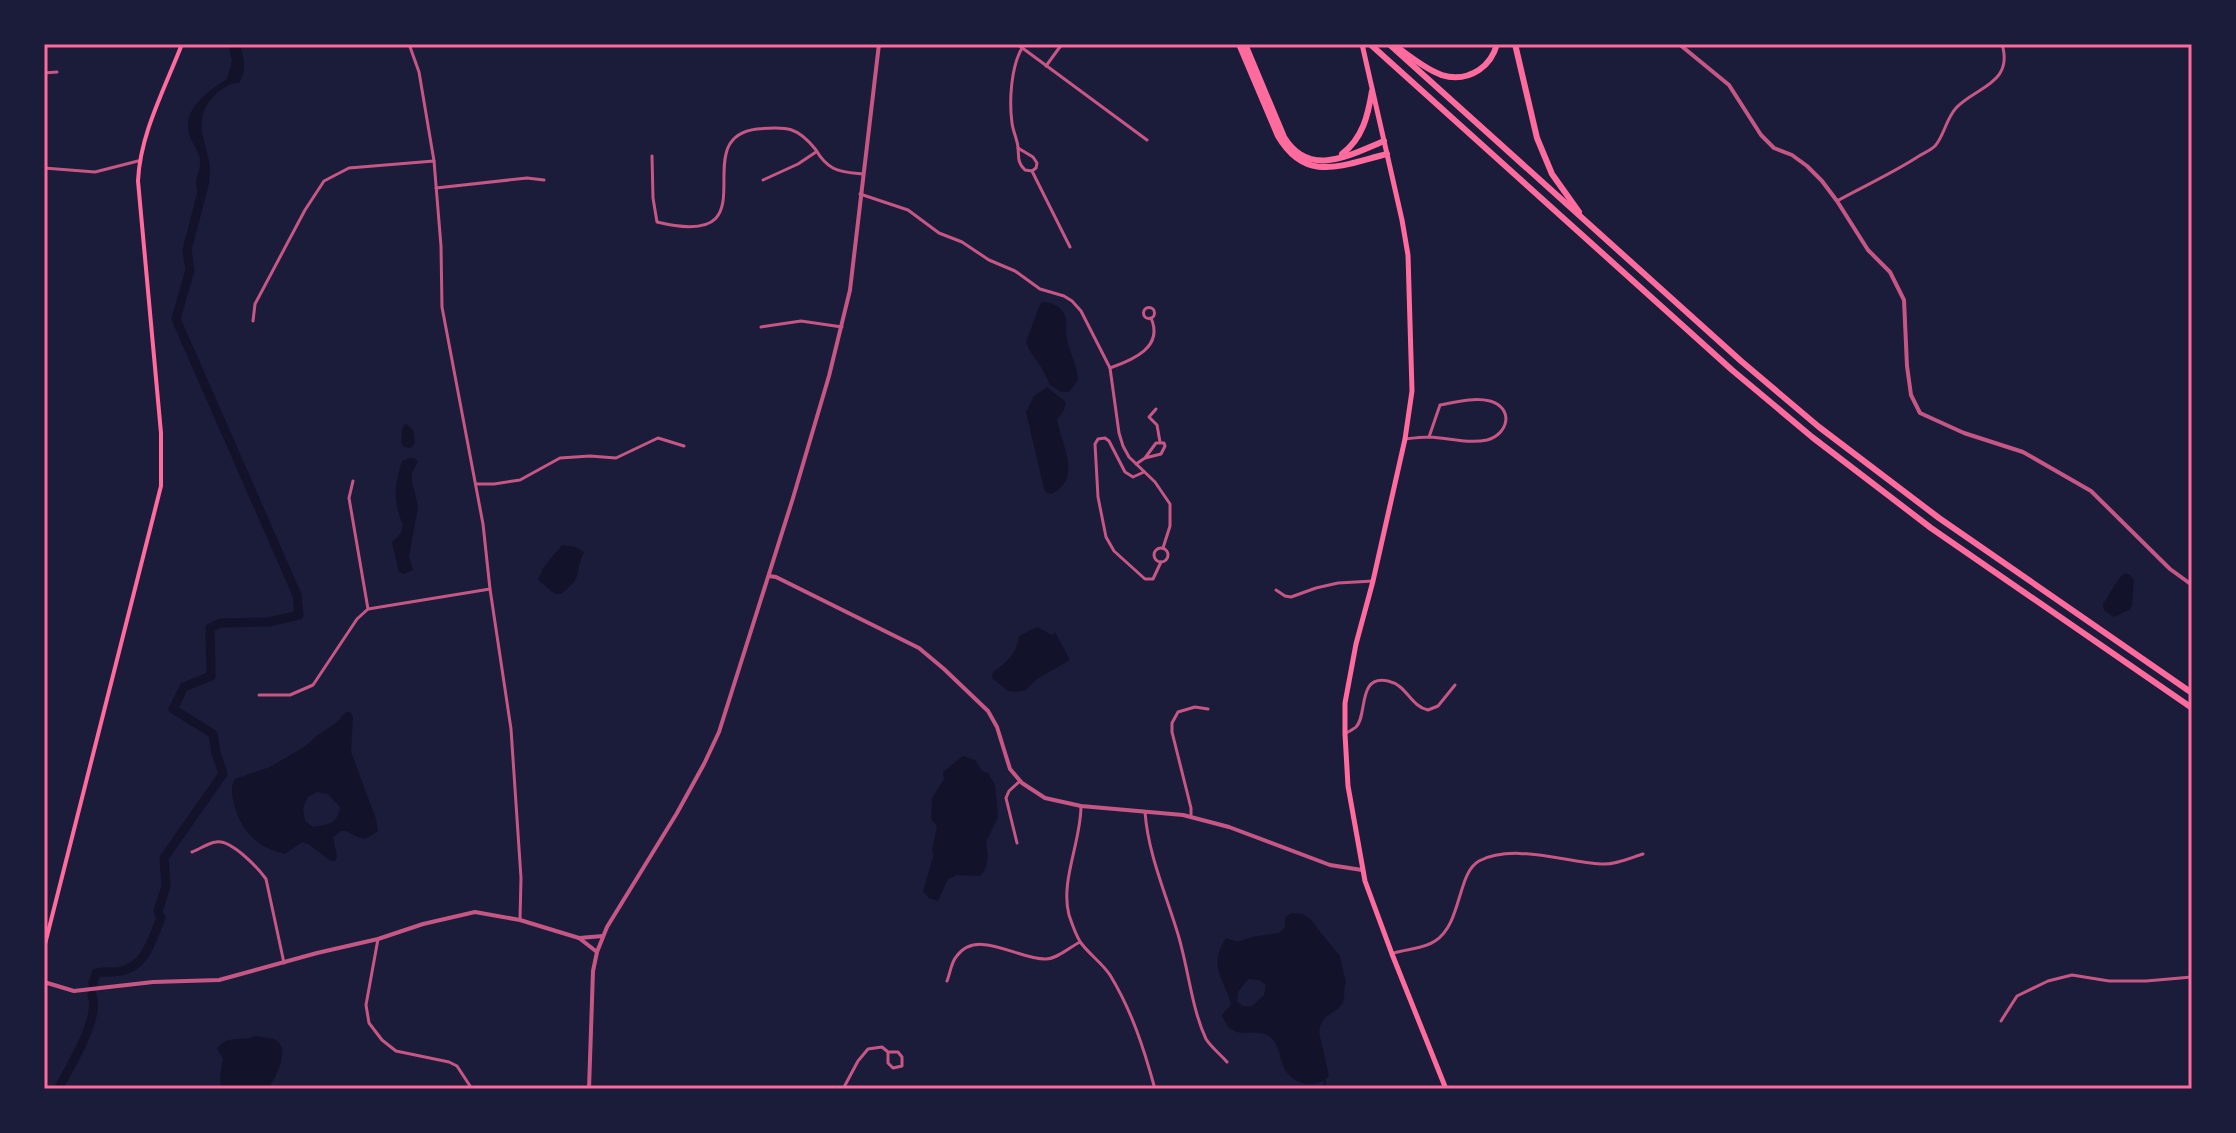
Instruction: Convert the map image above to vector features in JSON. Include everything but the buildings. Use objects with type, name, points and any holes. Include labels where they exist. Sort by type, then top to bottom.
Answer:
[{"type":"highway","points":[[1242,44],[1278,136],[1296,160],[1307,166],[1332,167],[1387,154]]},
{"type":"highway","points":[[1242,44],[1284,137],[1291,149],[1303,158],[1316,161],[1332,159],[1384,141]]},
{"type":"highway","points":[[1370,44],[1732,370],[1812,437],[1931,528],[2192,708]]},
{"type":"highway","points":[[1391,44],[1441,76],[1456,79],[1471,75],[1485,66],[1497,44]]},
{"type":"highway","points":[[1391,44],[1741,361],[1819,427],[1939,518],[2192,693]]},
{"type":"highway","points":[[1515,44],[1531,118],[1552,174],[1588,224]]},
{"type":"highway","points":[[1332,159],[1353,145],[1360,134],[1372,91]]},
{"type":"main road","points":[[44,948],[161,486],[161,433],[138,182],[139,161],[146,136],[182,44]]},
{"type":"main road","points":[[1362,44],[1408,255],[1412,391],[1405,439],[1345,703],[1348,786],[1362,870],[1446,1089]]},
{"type":"street","points":[[409,44],[419,72],[434,161],[442,307],[483,524],[511,729],[521,878],[520,920]]},
{"type":"street","points":[[589,1089],[593,971],[597,952],[613,915],[673,821],[704,764],[727,709],[825,391],[851,283],[879,44]]},
{"type":"street","points":[[1017,44],[1147,140]]},
{"type":"street","points":[[1046,66],[1062,44]]},
{"type":"street","points":[[1679,44],[1729,85],[1761,135],[1774,148],[1792,155],[1807,166],[1837,201],[1868,250],[1890,272],[1904,300],[1911,395],[1920,413],[1964,433],[2023,452],[2091,491],[2170,569],[2192,585]]},
{"type":"street","points":[[1837,201],[1935,146],[1957,107],[1999,76],[2004,61],[2002,44]]},
{"type":"street","points":[[1022,48],[1015,67],[1011,119],[1018,148],[1017,159],[1025,170],[1032,171]]},
{"type":"street","points":[[44,73],[57,72]]},
{"type":"street","points":[[652,156],[657,222],[697,228],[710,224],[721,210],[725,193],[725,154],[734,139],[753,129],[794,130],[803,134],[833,168],[863,174]]},
{"type":"street","points":[[1018,148],[1037,163],[1032,171]]},
{"type":"street","points":[[763,180],[798,164],[816,151]]},
{"type":"street","points":[[44,168],[95,172],[139,161]]},
{"type":"street","points":[[253,321],[255,304],[262,290],[324,181],[349,168],[434,161]]},
{"type":"street","points":[[1032,171],[1070,247]]},
{"type":"street","points":[[436,188],[527,178],[544,180]]},
{"type":"street","points":[[860,194],[908,210],[939,233],[1015,271],[1040,289],[1072,301],[1093,332],[1110,368],[1119,433],[1129,457],[1164,492],[1170,504],[1171,517],[1163,548]]},
{"type":"street","points":[[1110,368],[1130,361],[1146,349],[1154,339],[1151,318]]},
{"type":"street","points":[[761,327],[801,321],[842,327]]},
{"type":"street","points":[[1405,439],[1488,440],[1501,433],[1506,426],[1506,417],[1503,409],[1488,401],[1468,400],[1440,405],[1429,437]]},
{"type":"street","points":[[1145,458],[1164,451],[1157,425],[1149,417],[1156,409]]},
{"type":"street","points":[[1144,472],[1133,477],[1125,472],[1109,441],[1102,437],[1098,439],[1095,444],[1098,497],[1108,544],[1145,579],[1153,579],[1161,562],[1168,556],[1163,548]]},
{"type":"street","points":[[476,484],[520,480],[560,458],[616,458],[658,438],[684,446]]},
{"type":"street","points":[[1136,464],[1160,442]]},
{"type":"street","points":[[353,481],[349,498],[368,609]]},
{"type":"street","points":[[1161,562],[1154,555],[1156,550],[1163,548]]},
{"type":"street","points":[[769,576],[919,648],[988,711],[997,727],[1010,769],[1020,781],[1045,798],[1081,806],[1191,817],[1330,865],[1362,870]]},
{"type":"street","points":[[1276,590],[1291,597],[1338,583],[1373,581]]},
{"type":"street","points":[[259,695],[290,695],[313,685],[357,619],[368,609],[490,589]]},
{"type":"street","points":[[1345,734],[1359,723],[1366,692],[1371,684],[1379,680],[1399,684],[1416,705],[1428,710],[1438,706],[1455,685]]},
{"type":"street","points":[[1191,817],[1172,723],[1178,712],[1195,707],[1208,709]]},
{"type":"street","points":[[1017,843],[1006,798],[1020,781]]},
{"type":"street","points":[[1081,806],[1081,824],[1066,893],[1069,914],[1080,942],[1107,971],[1127,1005],[1155,1089]]},
{"type":"street","points":[[1145,812],[1146,827],[1166,901],[1178,933],[1186,973],[1207,1041],[1227,1062]]},
{"type":"street","points":[[192,852],[213,843],[225,842],[262,873],[266,879],[284,963]]},
{"type":"street","points":[[1392,954],[1434,942],[1447,931],[1464,881],[1475,863],[1497,855],[1526,854],[1603,865],[1643,854]]},
{"type":"street","points":[[44,982],[74,991],[153,982],[219,980],[475,912],[520,920],[579,938],[597,952]]},
{"type":"street","points":[[579,938],[603,936]]},
{"type":"street","points":[[378,939],[366,1005],[369,1023],[382,1040],[396,1051],[457,1066],[472,1089]]},
{"type":"street","points":[[947,981],[955,958],[966,947],[986,944],[1023,956],[1050,959],[1080,942]]},
{"type":"street","points":[[2001,1021],[2017,996],[2048,981],[2072,975],[2109,981],[2192,977]]},
{"type":"street","points":[[843,1089],[868,1049],[882,1047],[888,1052],[898,1052],[902,1057],[902,1066],[893,1068],[888,1063],[888,1052]]},
{"type":"shaded area","points":[[228,44],[240,44],[243,73],[239,83],[222,89],[206,106],[202,131],[210,168],[209,181],[203,193],[199,193],[196,182],[200,159],[188,124],[199,101],[227,79],[232,61]]},
{"type":"shaded area","points":[[1045,302],[1059,307],[1066,318],[1066,335],[1078,380],[1069,392],[1061,392],[1050,385],[1026,342],[1039,307]]},
{"type":"shaded area","points":[[1047,387],[1066,402],[1057,420],[1068,471],[1061,488],[1051,494],[1044,489],[1026,412],[1034,396]]},
{"type":"shaded area","points":[[405,423],[413,430],[415,443],[411,448],[401,443]]},
{"type":"shaded area","points":[[409,458],[418,461],[412,481],[418,507],[409,556],[413,570],[403,574],[399,572],[392,542],[401,533],[403,525],[396,501],[396,486],[402,461]]},
{"type":"shaded area","points":[[562,545],[584,552],[573,583],[561,594],[555,594],[538,580],[543,568]]},
{"type":"shaded area","points":[[2125,573],[2134,580],[2132,605],[2129,610],[2114,617],[2104,610],[2103,604]]},
{"type":"shaded area","points":[[1037,627],[1052,635],[1055,632],[1070,660],[1037,679],[1026,690],[1008,691],[992,678],[993,672],[1010,657],[1019,636]]},
{"type":"shaded area","points":[[346,712],[353,717],[351,752],[378,831],[362,838],[341,831],[333,837],[335,861],[302,842],[285,854],[258,843],[241,822],[234,804],[232,785],[235,779],[270,767],[336,723]],"holes":[[[317,792],[328,794],[340,807],[337,817],[328,824],[313,827],[305,821],[303,808],[308,797]]]},
{"type":"shaded area","points":[[963,756],[975,760],[995,785],[998,817],[986,842],[988,856],[985,870],[980,876],[957,875],[948,879],[938,901],[929,898],[923,891],[934,854],[937,826],[931,819],[932,798],[944,779],[943,772]]},
{"type":"shaded area","points":[[1291,913],[1309,918],[1340,956],[1346,983],[1343,1002],[1323,1020],[1319,1032],[1329,1076],[1318,1083],[1306,1084],[1295,1080],[1284,1067],[1276,1044],[1270,1037],[1237,1032],[1226,1024],[1222,1015],[1231,1002],[1217,963],[1226,938],[1237,942],[1279,933],[1285,927],[1285,918]],"holes":[[[1248,979],[1259,980],[1266,985],[1264,995],[1252,1006],[1237,1002],[1238,992]]]},
{"type":"shaded area","points":[[256,1036],[276,1040],[282,1050],[280,1064],[268,1089],[221,1089],[223,1059],[217,1048],[231,1040]]},
{"type":"waterway","points":[[93,984],[96,973],[130,968],[143,957],[161,918],[158,911],[166,886],[164,858],[223,774],[213,734],[173,709],[184,687],[211,676],[210,628],[220,623],[269,622],[299,615],[297,595],[176,319],[190,270],[187,250],[205,181]]},
{"type":"waterway","points":[[58,1089],[88,1029],[94,1005],[92,995]]},
{"type":"waterway","points":[[1324,1089],[1325,1081]]}]
